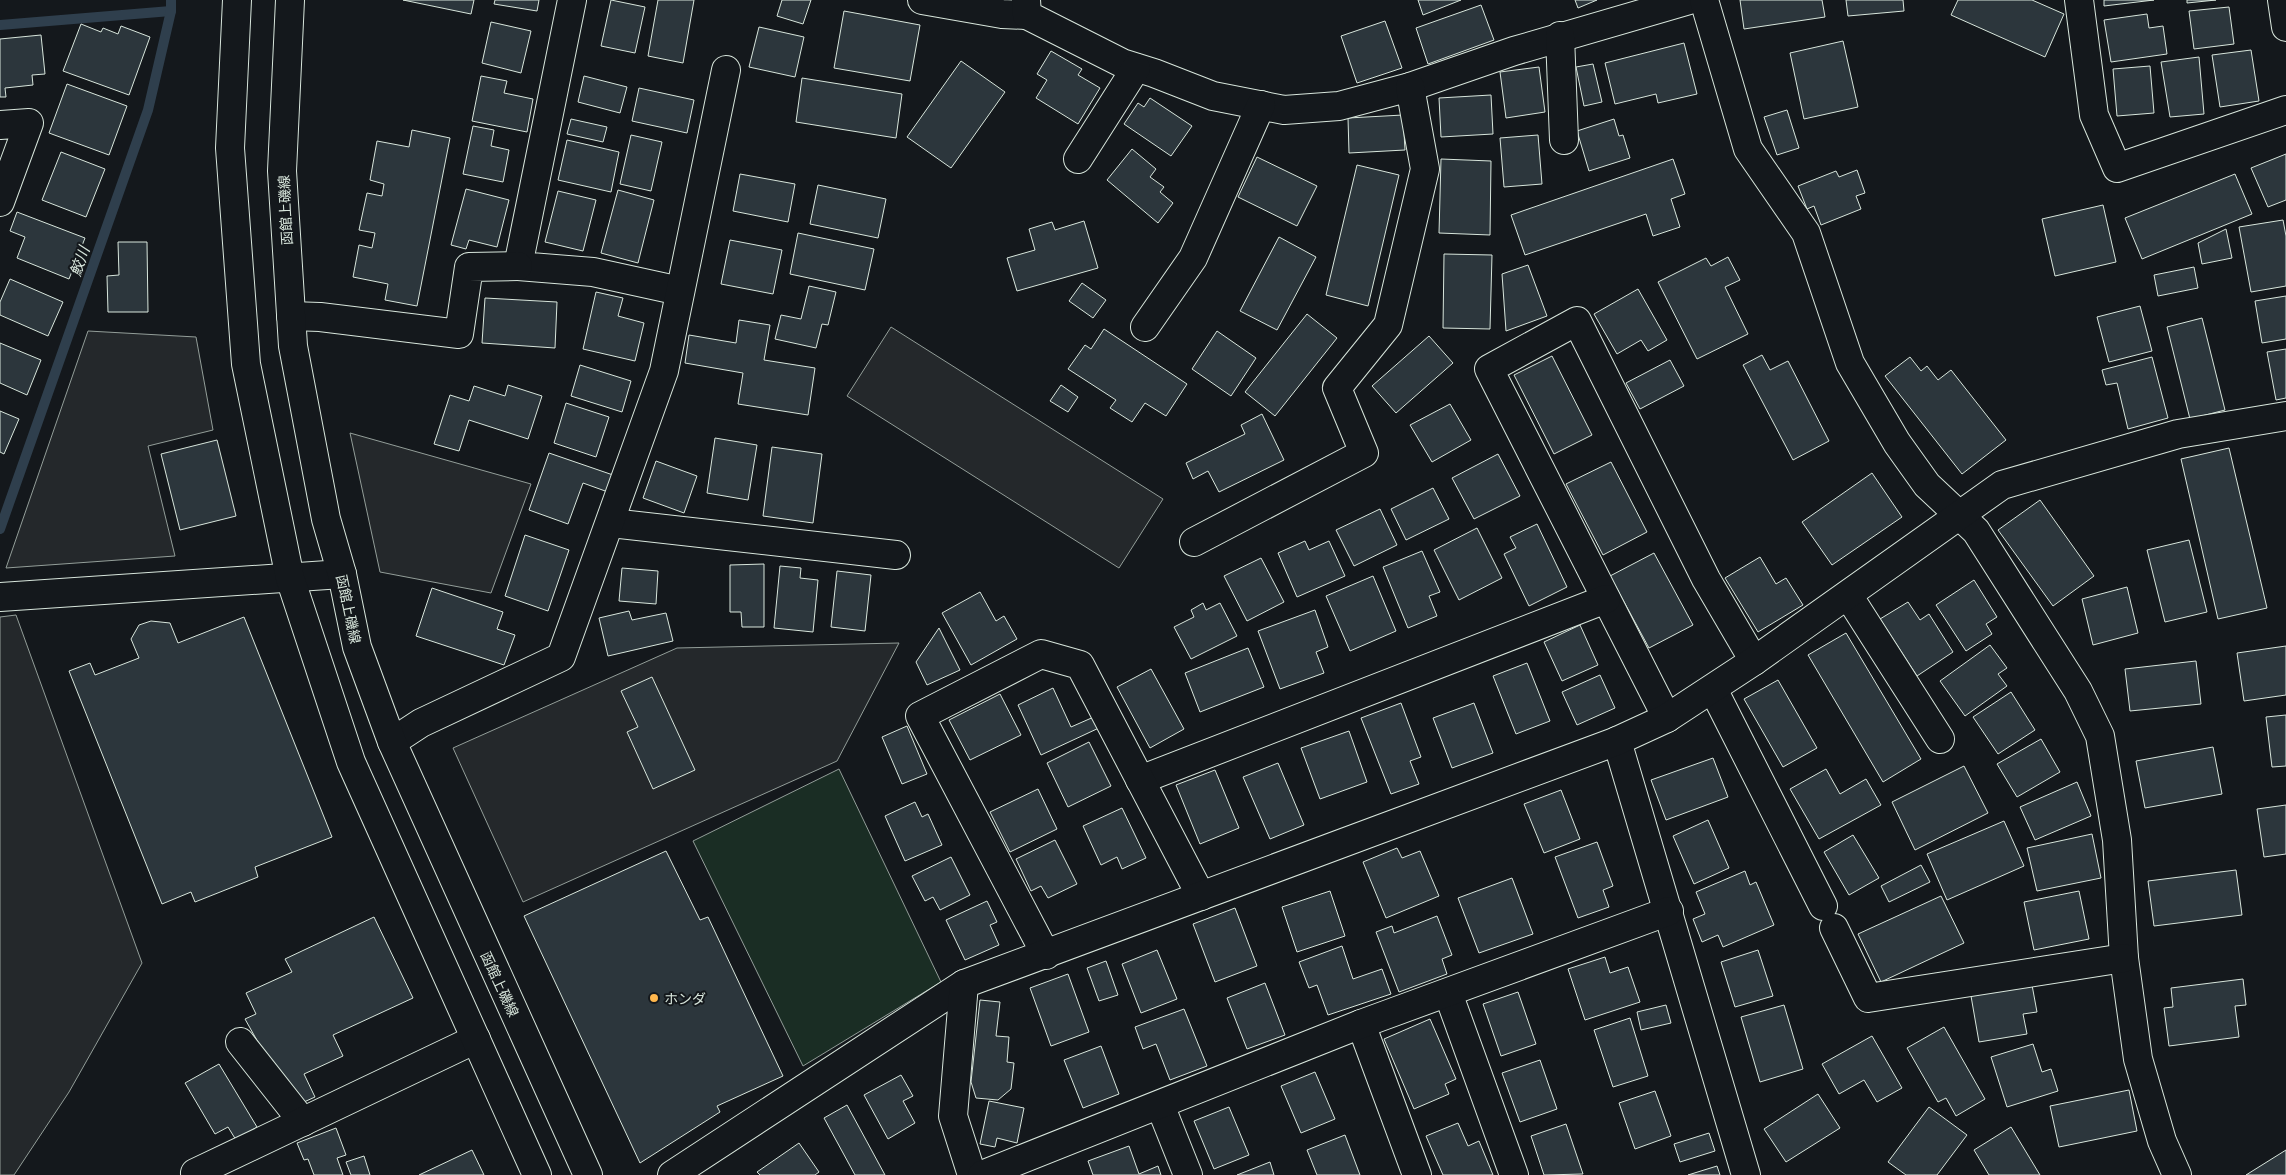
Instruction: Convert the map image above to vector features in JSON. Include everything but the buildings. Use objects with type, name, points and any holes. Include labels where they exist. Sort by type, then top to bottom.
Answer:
[{"type":"street","points":[[237,0],[230,148],[246,364],[290,578],[352,762],[537,1175]]},
{"type":"street","name":"函館上磯線","points":[[290,0],[282,171],[293,346],[326,519],[342,574],[357,646],[392,742],[588,1175]]},
{"type":"street","points":[[518,266],[572,0]]},
{"type":"street","points":[[922,0],[1002,14],[1026,7],[1122,63],[1154,73],[1213,96],[1284,110],[1339,106],[1410,87],[1560,36],[1689,0]]},
{"type":"street","points":[[1704,0],[1748,149],[1806,233],[1850,363],[1897,443],[1927,485],[1976,531],[2078,691],[2100,736],[2117,840],[2124,958],[2138,1059],[2162,1141],[2177,1175]]},
{"type":"street","points":[[2079,0],[2094,115],[2116,168],[2286,110]]},
{"type":"street","points":[[2282,0],[2286,27]]},
{"type":"street","points":[[1560,36],[1564,140]]},
{"type":"street","points":[[1078,159],[1136,68]]},
{"type":"street","points":[[392,742],[421,723],[561,657],[611,523],[664,371],[726,70]]},
{"type":"street","points":[[1194,542],[1364,452],[1337,388],[1388,325],[1426,169],[1410,87]]},
{"type":"street","points":[[1145,327],[1193,258],[1261,105]]},
{"type":"street","points":[[0,126],[29,123],[0,202]]},
{"type":"street","points":[[291,316],[320,317],[459,334],[469,267],[518,266],[593,272],[680,290]]},
{"type":"street","points":[[1667,718],[1489,369],[1577,321],[1706,579],[1754,661]]},
{"type":"street","points":[[672,1175],[964,984],[1618,741],[1667,718],[1754,661],[1957,515],[2002,486],[2178,434],[2286,416]]},
{"type":"street","points":[[611,523],[896,556]]},
{"type":"street","points":[[1,596],[342,574]]},
{"type":"street","points":[[1848,595],[1940,740]]},
{"type":"street","points":[[1140,780],[1606,598]]},
{"type":"street","points":[[1046,955],[920,716],[1041,654],[1080,665],[1201,896]]},
{"type":"street","points":[[1713,689],[1868,998],[2124,958]]},
{"type":"street","points":[[1618,741],[1746,1175]]},
{"type":"street","points":[[982,1175],[1361,1024],[1669,911]]},
{"type":"street","points":[[964,984],[953,1116],[972,1175]]},
{"type":"street","points":[[1448,993],[1514,1175]]},
{"type":"street","points":[[1361,1024],[1417,1175]]},
{"type":"street","points":[[195,1173],[476,1039]]},
{"type":"street","points":[[240,1042],[303,1122]]},
{"type":"street","points":[[1160,1105],[1188,1175]]},
{"type":"green space","points":[[839,769],[941,982],[803,1066],[693,841]]},
{"type":"shaded area","points":[[891,327],[1163,499],[1119,568],[847,396]]},
{"type":"shaded area","points":[[88,331],[196,337],[213,430],[148,446],[175,556],[6,568]]},
{"type":"shaded area","points":[[350,433],[531,484],[491,593],[380,572]]},
{"type":"shaded area","points":[[16,615],[142,963],[69,1092],[14,1175],[0,1175],[0,617]]},
{"type":"shaded area","points":[[899,643],[837,761],[523,902],[453,748],[677,648]]},
{"type":"waterway","name":"鮫川","points":[[0,529],[148,110],[171,11],[171,0]]},
{"type":"waterway","points":[[0,25],[171,11]]},
{"type":"place","name":"ホンダ","points":[[654,998]]}]
